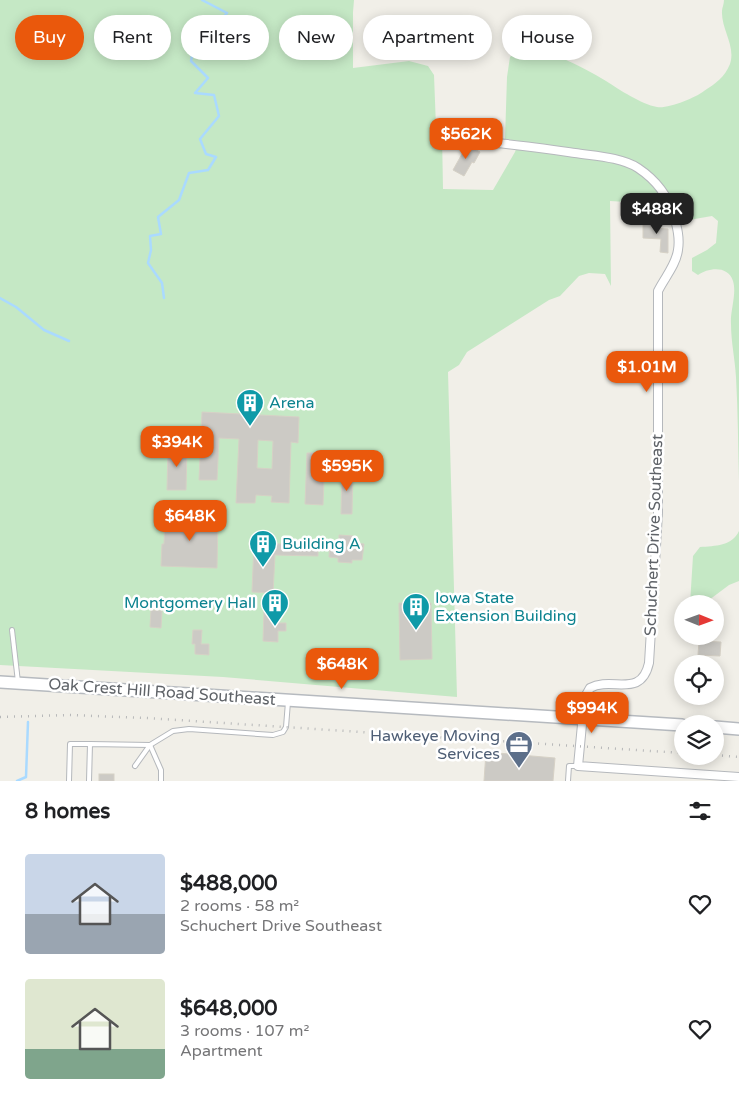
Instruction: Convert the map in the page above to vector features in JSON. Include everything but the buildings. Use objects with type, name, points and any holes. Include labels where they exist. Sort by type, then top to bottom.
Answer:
[{"type":"main road","name":"Oak Crest Hill Road Southeast","points":[[0,682],[674,725]]},
{"type":"main road","points":[[724,728],[739,729]]},
{"type":"street","name":"Schuchert Drive Southeast","points":[[495,143],[531,146],[596,156],[636,167],[650,177],[663,191],[670,203],[678,234],[678,250],[674,264],[658,291],[658,513],[648,668],[641,679],[633,684],[608,684],[590,688],[586,695],[582,719]]},
{"type":"street","points":[[582,719],[578,766],[684,777],[739,777]]},
{"type":"lane","points":[[12,630],[18,683]]},
{"type":"lane","points":[[134,766],[150,745],[173,731],[189,729],[273,735],[283,732],[286,727],[289,700]]},
{"type":"lane","points":[[69,781],[70,744],[150,745]]},
{"type":"lane","points":[[89,781],[90,744]]},
{"type":"lane","points":[[150,745],[161,770],[160,781]]},
{"type":"lane","points":[[568,781],[569,766],[578,766]]},
{"type":"green space","points":[[0,0],[354,0],[353,15],[279,15],[279,60],[353,60],[353,68],[409,61],[428,66],[434,75],[436,127],[442,134],[443,189],[493,190],[515,152],[519,141],[505,139],[507,77],[510,60],[567,60],[644,103],[657,107],[668,106],[700,94],[716,83],[725,73],[730,64],[731,51],[722,18],[722,9],[724,0],[739,0],[739,481],[736,377],[731,331],[733,281],[727,272],[722,270],[707,271],[698,275],[692,271],[692,258],[716,243],[718,221],[712,216],[683,221],[642,203],[610,201],[611,286],[605,274],[589,273],[579,276],[560,296],[549,300],[467,352],[459,365],[448,372],[457,697],[223,677],[0,665]]},
{"type":"green space","points":[[739,531],[739,581],[729,585],[716,595],[691,595],[693,556],[700,547],[728,542]]},
{"type":"waterway","points":[[164,298],[162,283],[148,263],[151,250],[150,236],[161,234],[158,217],[179,200],[189,173],[208,170],[216,157],[206,154],[200,139],[219,116],[214,95],[195,93],[208,78],[191,61],[194,45],[223,58],[229,31],[220,21],[227,13],[202,0]]},
{"type":"waterway","points":[[0,298],[16,307],[44,330],[69,341]]},
{"type":"waterway","points":[[17,781],[26,777],[28,722]]},
{"type":"railway","points":[[0,717],[69,715],[147,718],[674,752]]},
{"type":"railway","points":[[724,756],[739,757]]},
{"type":"place","name":"Arena","points":[[250,427]]},
{"type":"place","name":"Building A","points":[[263,568]]},
{"type":"place","name":"Montgomery Hall","points":[[275,627]]},
{"type":"place","name":"Iowa State Extension Building","points":[[416,631]]},
{"type":"place","name":"Hawkeye Moving Services","points":[[519,769]]}]
